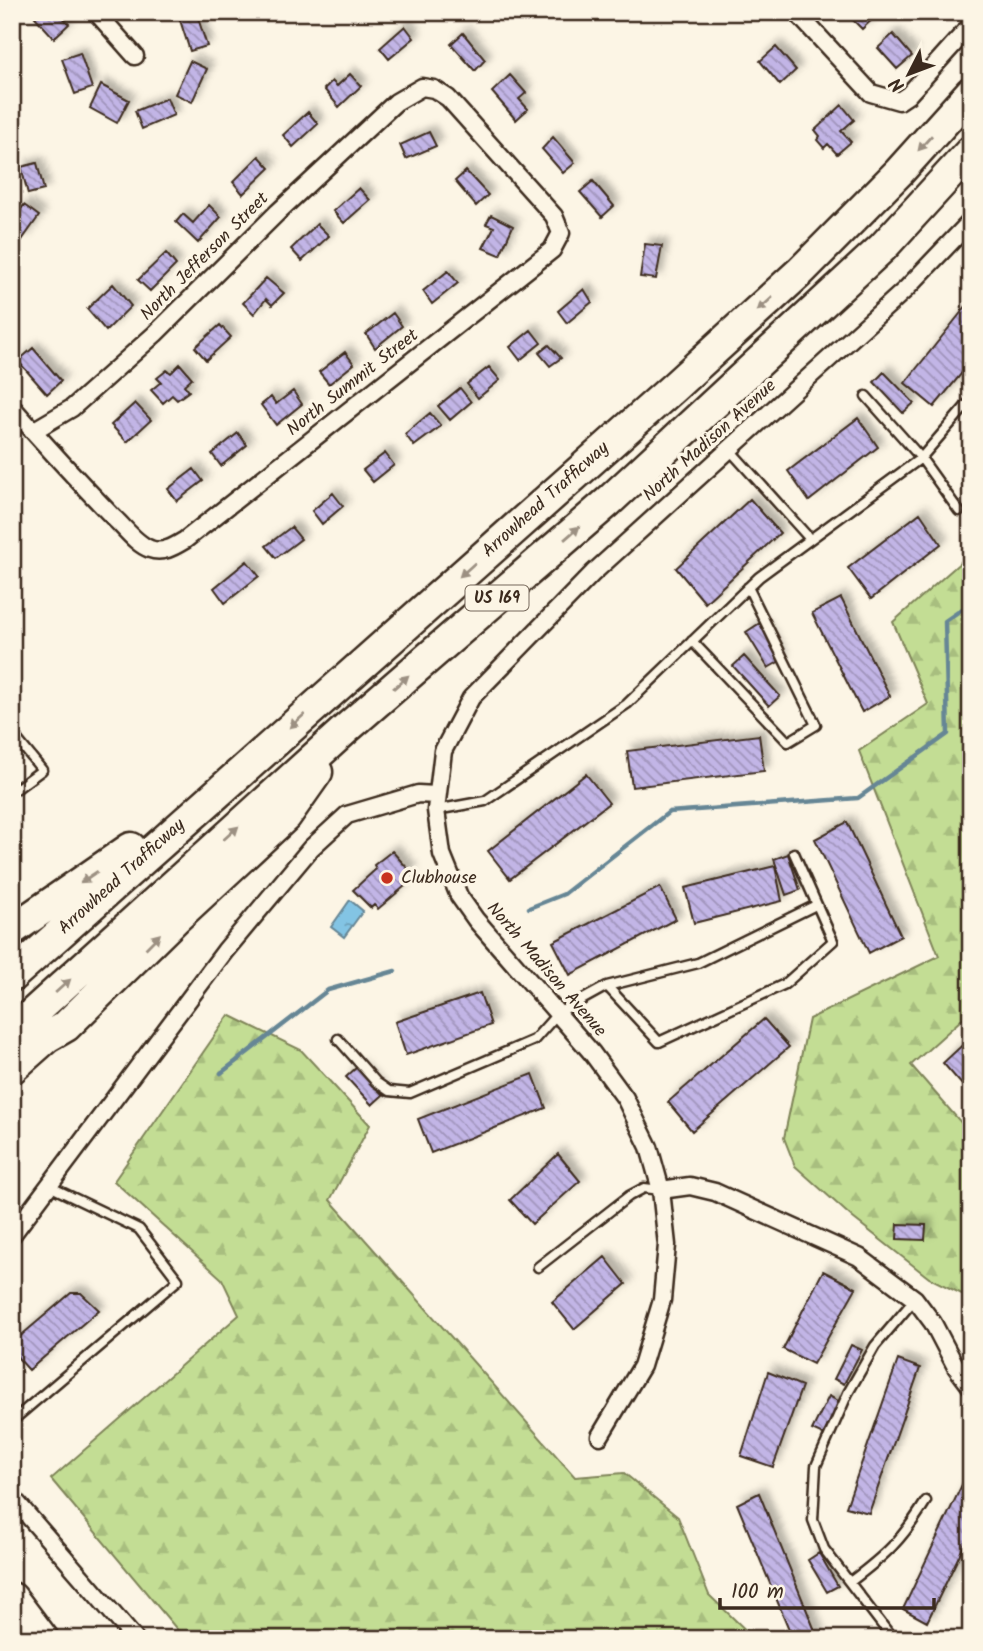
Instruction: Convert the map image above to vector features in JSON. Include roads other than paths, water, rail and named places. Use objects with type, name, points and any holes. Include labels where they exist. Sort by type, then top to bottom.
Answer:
[{"type":"highway","name":"Arrowhead Trafficway","points":[[12,976],[801,271],[899,172],[971,92]]},
{"type":"highway","name":"US 169","points":[[12,1032],[347,729],[608,502],[883,247],[971,151]]},
{"type":"highway","points":[[12,1087],[54,1046],[66,1027],[175,919],[286,816],[347,729]]},
{"type":"highway","points":[[12,930],[227,783]]},
{"type":"highway","points":[[12,1068],[47,1037],[66,1027]]},
{"type":"highway","points":[[12,1598],[43,1639]]},
{"type":"street","points":[[96,12],[135,55]]},
{"type":"street","points":[[796,12],[871,93],[899,101],[908,95],[971,25]]},
{"type":"street","name":"North Jefferson Street","points":[[33,431],[72,408],[155,334],[278,212],[396,102],[422,87],[433,89],[448,98],[554,216],[561,233]]},
{"type":"street","name":"North Madison Avenue","points":[[600,1436],[642,1366],[662,1300],[667,1245],[661,1190],[649,1147],[625,1098],[592,1053],[476,920],[459,896],[442,854],[436,803],[443,751],[471,698],[593,573],[906,289],[971,221]]},
{"type":"street","name":"North Summit Street","points":[[33,431],[136,540],[148,549],[159,551],[171,548],[185,540],[552,250],[561,233]]},
{"type":"street","points":[[12,407],[33,431]]},
{"type":"street","points":[[12,1236],[225,951],[311,848],[347,815],[418,794],[436,803]]},
{"type":"street","points":[[661,1190],[690,1186],[715,1192],[859,1257],[915,1298],[971,1387]]},
{"type":"street","points":[[12,1497],[135,1639]]},
{"type":"lane","points":[[866,396],[921,458],[959,511]]},
{"type":"lane","points":[[436,803],[485,801],[627,704],[748,587],[921,458],[971,400]]},
{"type":"lane","points":[[729,449],[810,539]]},
{"type":"lane","points":[[692,641],[789,742],[816,724],[748,587]]},
{"type":"lane","points":[[12,733],[42,770],[12,793]]},
{"type":"lane","points":[[607,986],[659,1042],[785,984],[833,941],[794,853]]},
{"type":"lane","points":[[338,1039],[376,1082],[389,1091],[410,1093],[534,1040],[558,1013],[607,986],[698,963],[816,905]]},
{"type":"lane","points":[[12,1421],[178,1280],[139,1229],[49,1186]]},
{"type":"lane","points":[[538,1267],[629,1196],[644,1188],[661,1190]]},
{"type":"lane","points":[[893,1639],[824,1549],[813,1520],[816,1466],[848,1393],[875,1346],[915,1298]]},
{"type":"lane","points":[[850,1582],[880,1559],[907,1533],[926,1501]]},
{"type":"water","points":[[350,900],[363,911],[344,937],[331,927]]},
{"type":"waterway","points":[[529,908],[564,894],[669,812],[858,798],[948,734],[945,621],[971,603]]},
{"type":"waterway","points":[[221,1073],[328,990],[395,971]]},
{"type":"place","name":"Clubhouse","points":[[387,878]]}]
